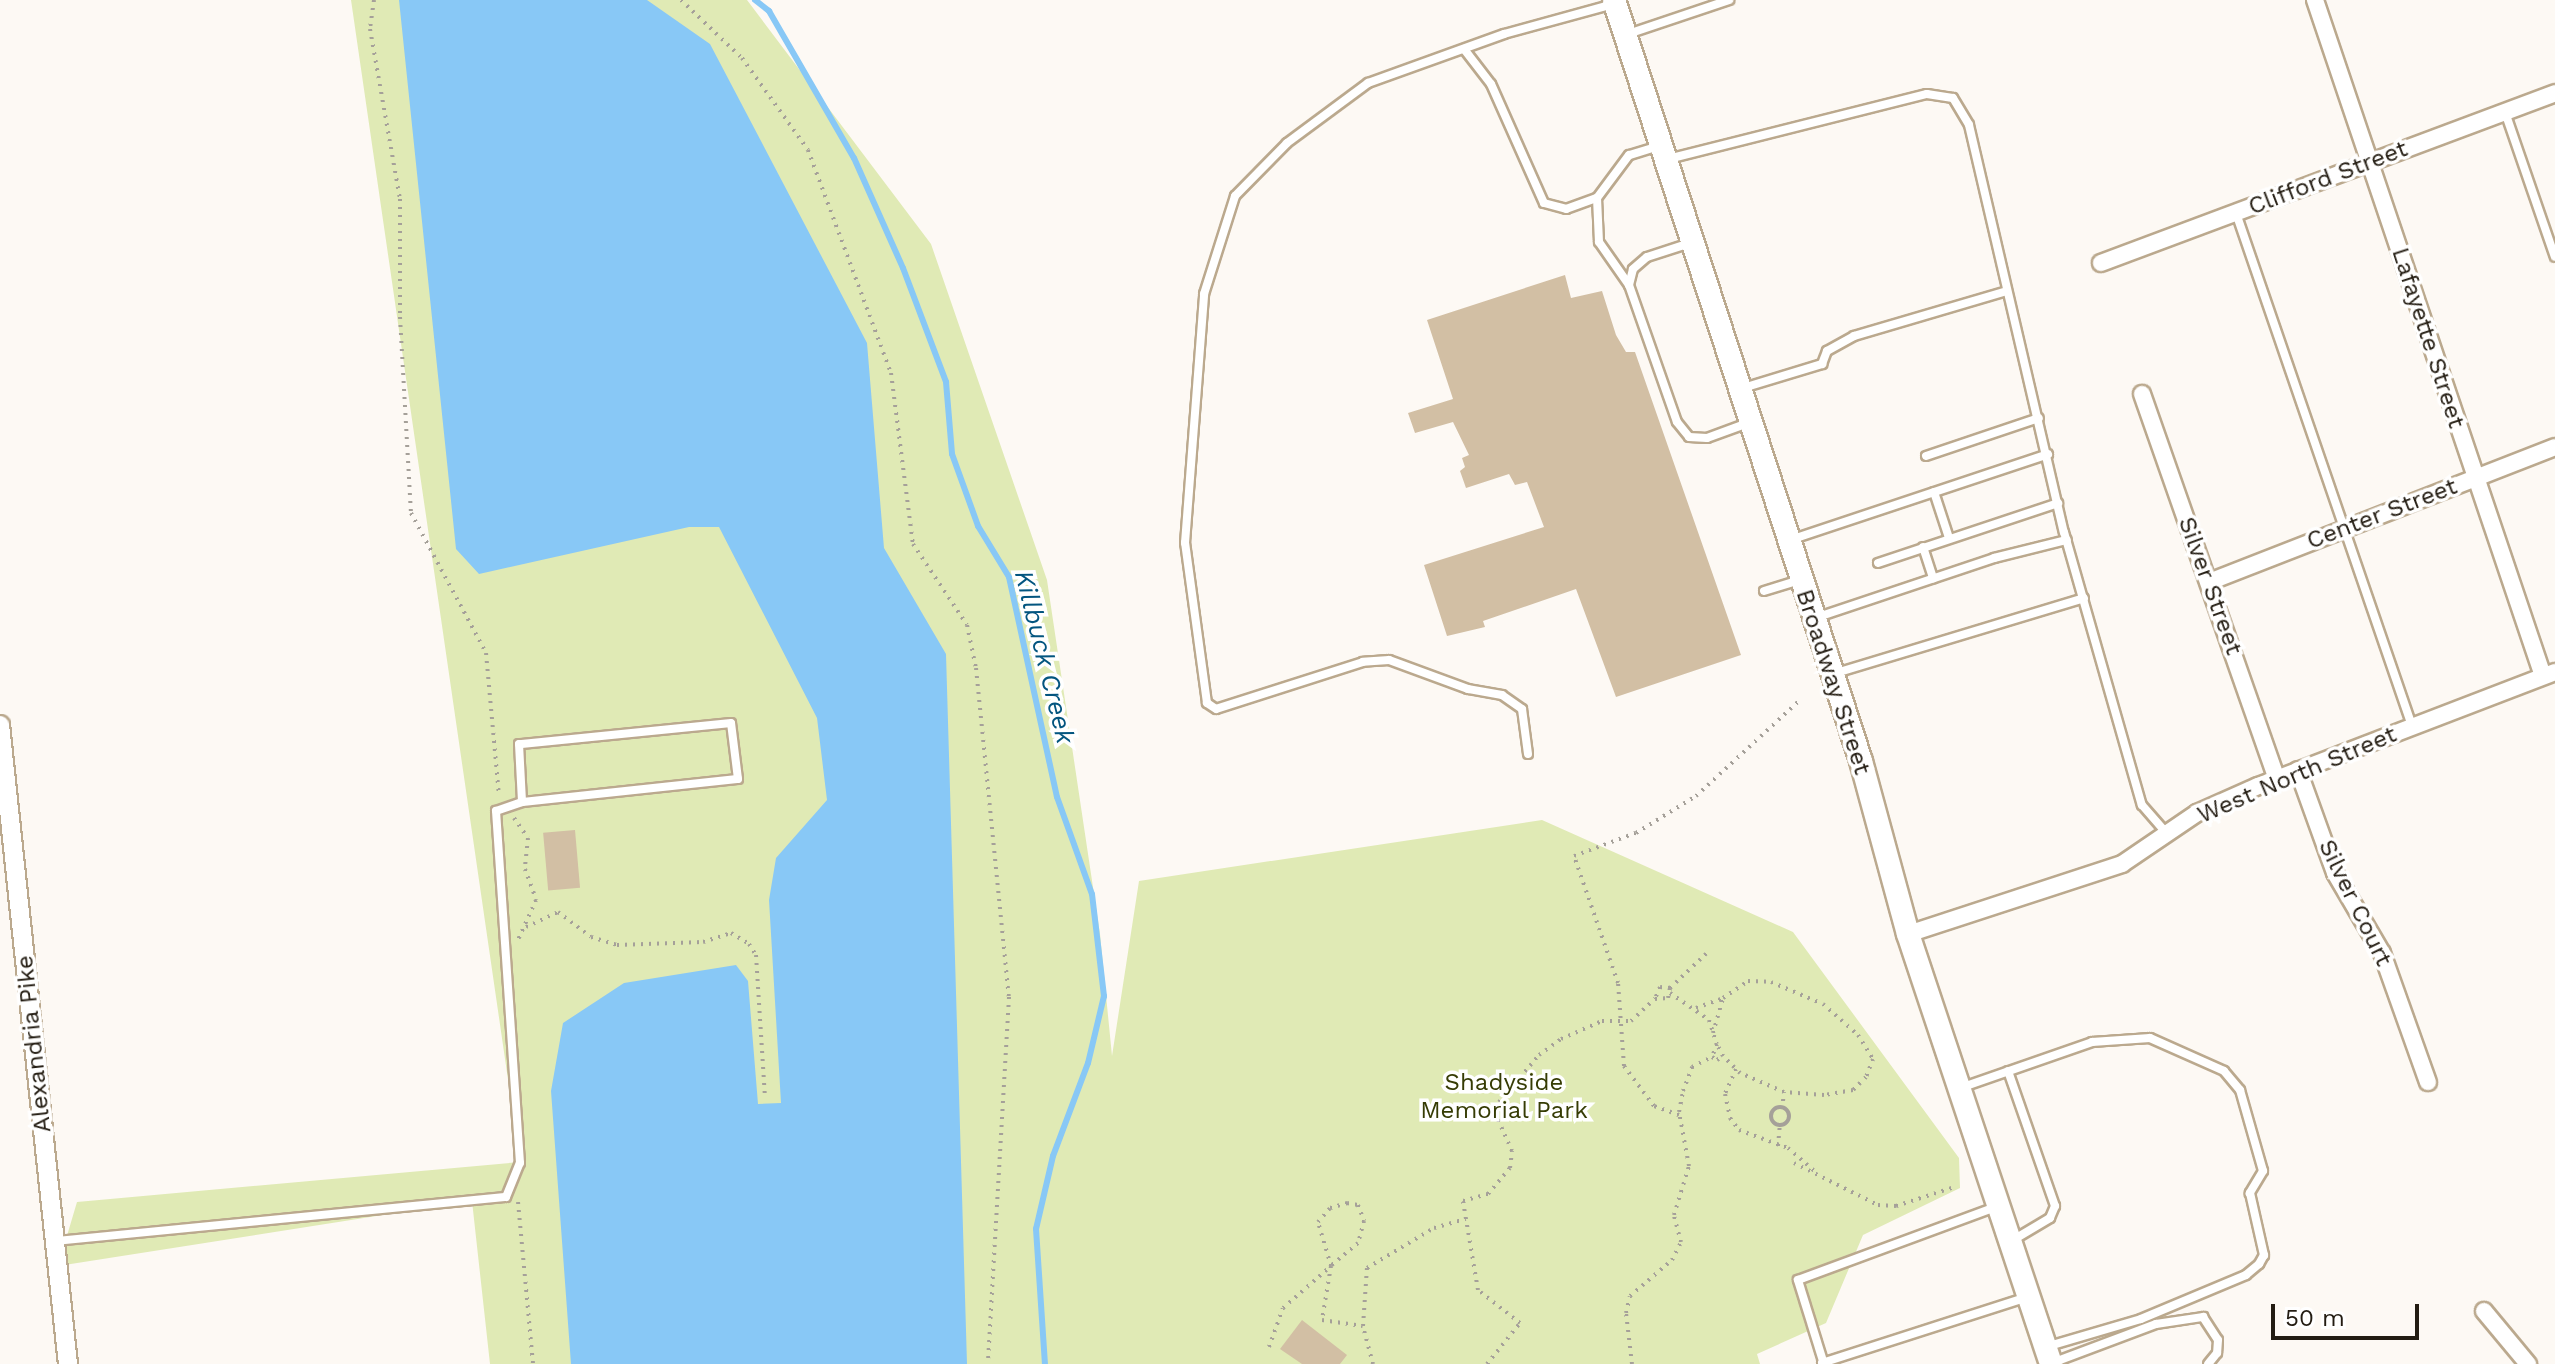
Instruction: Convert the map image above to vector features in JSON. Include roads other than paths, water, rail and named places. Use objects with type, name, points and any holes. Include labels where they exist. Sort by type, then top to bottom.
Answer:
[{"type":"main road","name":"Broadway Street","points":[[1614,2],[1737,390],[1832,674],[1908,934],[2049,1358]]},
{"type":"street","name":"Lafayette Street","points":[[2315,0],[2474,477],[2549,674]]},
{"type":"street","name":"Clifford Street","points":[[2101,263],[2555,93]]},
{"type":"street","name":"Silver Street","points":[[2142,394],[2277,779]]},
{"type":"street","name":"Center Street","points":[[2209,582],[2555,447]]},
{"type":"street","name":"West North Street","points":[[1908,934],[2122,864],[2169,835],[2197,813],[2298,770],[2549,674]]},
{"type":"street","name":"Alexandria Pike","points":[[0,725],[68,1364]]},
{"type":"street","name":"Silver Court","points":[[2298,770],[2335,873],[2382,953],[2428,1082]]},
{"type":"street","points":[[2484,1311],[2528,1364]]},
{"type":"lane","points":[[1624,35],[1729,0]]},
{"type":"lane","points":[[1528,754],[1522,709],[1502,695],[1468,689],[1389,660],[1363,662],[1216,709],[1207,703],[1185,543],[1204,294],[1235,196],[1287,143],[1368,83],[1614,2]]},
{"type":"lane","points":[[1464,49],[1491,84],[1544,203],[1566,209],[1597,198],[1629,155],[1662,153],[1927,94],[1953,98],[1969,125],[2067,540],[2142,805],[2169,835]]},
{"type":"lane","points":[[2505,112],[2555,257]]},
{"type":"lane","points":[[1597,198],[1599,242],[1629,285],[1677,422],[1689,437],[1707,438],[1748,423]]},
{"type":"lane","points":[[2236,213],[2412,726]]},
{"type":"lane","points":[[1629,285],[1633,269],[1647,257],[1690,243]]},
{"type":"lane","points":[[1737,390],[1822,364],[1827,351],[1854,336],[1880,331],[2007,291]]},
{"type":"lane","points":[[1926,456],[2039,418]]},
{"type":"lane","points":[[1787,541],[2048,454]]},
{"type":"lane","points":[[1934,492],[1949,538]]},
{"type":"lane","points":[[1878,563],[2058,503]]},
{"type":"lane","points":[[1813,618],[1933,578],[2067,540]]},
{"type":"lane","points":[[1923,547],[1933,578]]},
{"type":"lane","points":[[1764,591],[1800,580]]},
{"type":"lane","points":[[1832,674],[1969,629],[2084,598]]},
{"type":"lane","points":[[56,1241],[506,1197],[520,1163],[496,811],[522,802],[738,779],[731,723],[519,744],[522,802]]},
{"type":"lane","points":[[1961,1087],[2092,1042],[2150,1038],[2224,1071],[2240,1090],[2263,1171],[2250,1193],[2264,1255],[2246,1275],[2049,1358]]},
{"type":"lane","points":[[2008,1071],[2055,1206],[2050,1218],[2012,1240]]},
{"type":"lane","points":[[2000,1205],[1798,1280],[1822,1363],[2030,1297]]},
{"type":"lane","points":[[2049,1358],[2156,1324],[2203,1317],[2218,1340],[2217,1353],[2208,1364]]},
{"type":"water","points":[[399,0],[647,0],[710,44],[867,343],[884,548],[946,654],[967,1364],[571,1364],[551,1091],[563,1023],[624,983],[736,965],[748,981],[758,1104],[781,1103],[769,900],[776,858],[827,800],[817,718],[719,527],[689,527],[479,574],[456,549]]},
{"type":"waterway","name":"Killbuck Creek","points":[[755,0],[769,11],[854,158],[903,268],[946,382],[952,454],[978,526],[1009,577],[1057,797],[1092,894],[1104,996],[1088,1063],[1053,1156],[1036,1229],[1045,1364]]},
{"type":"park label","name":"Shadyside Memorial Park","points":[[1504,1097]]}]
